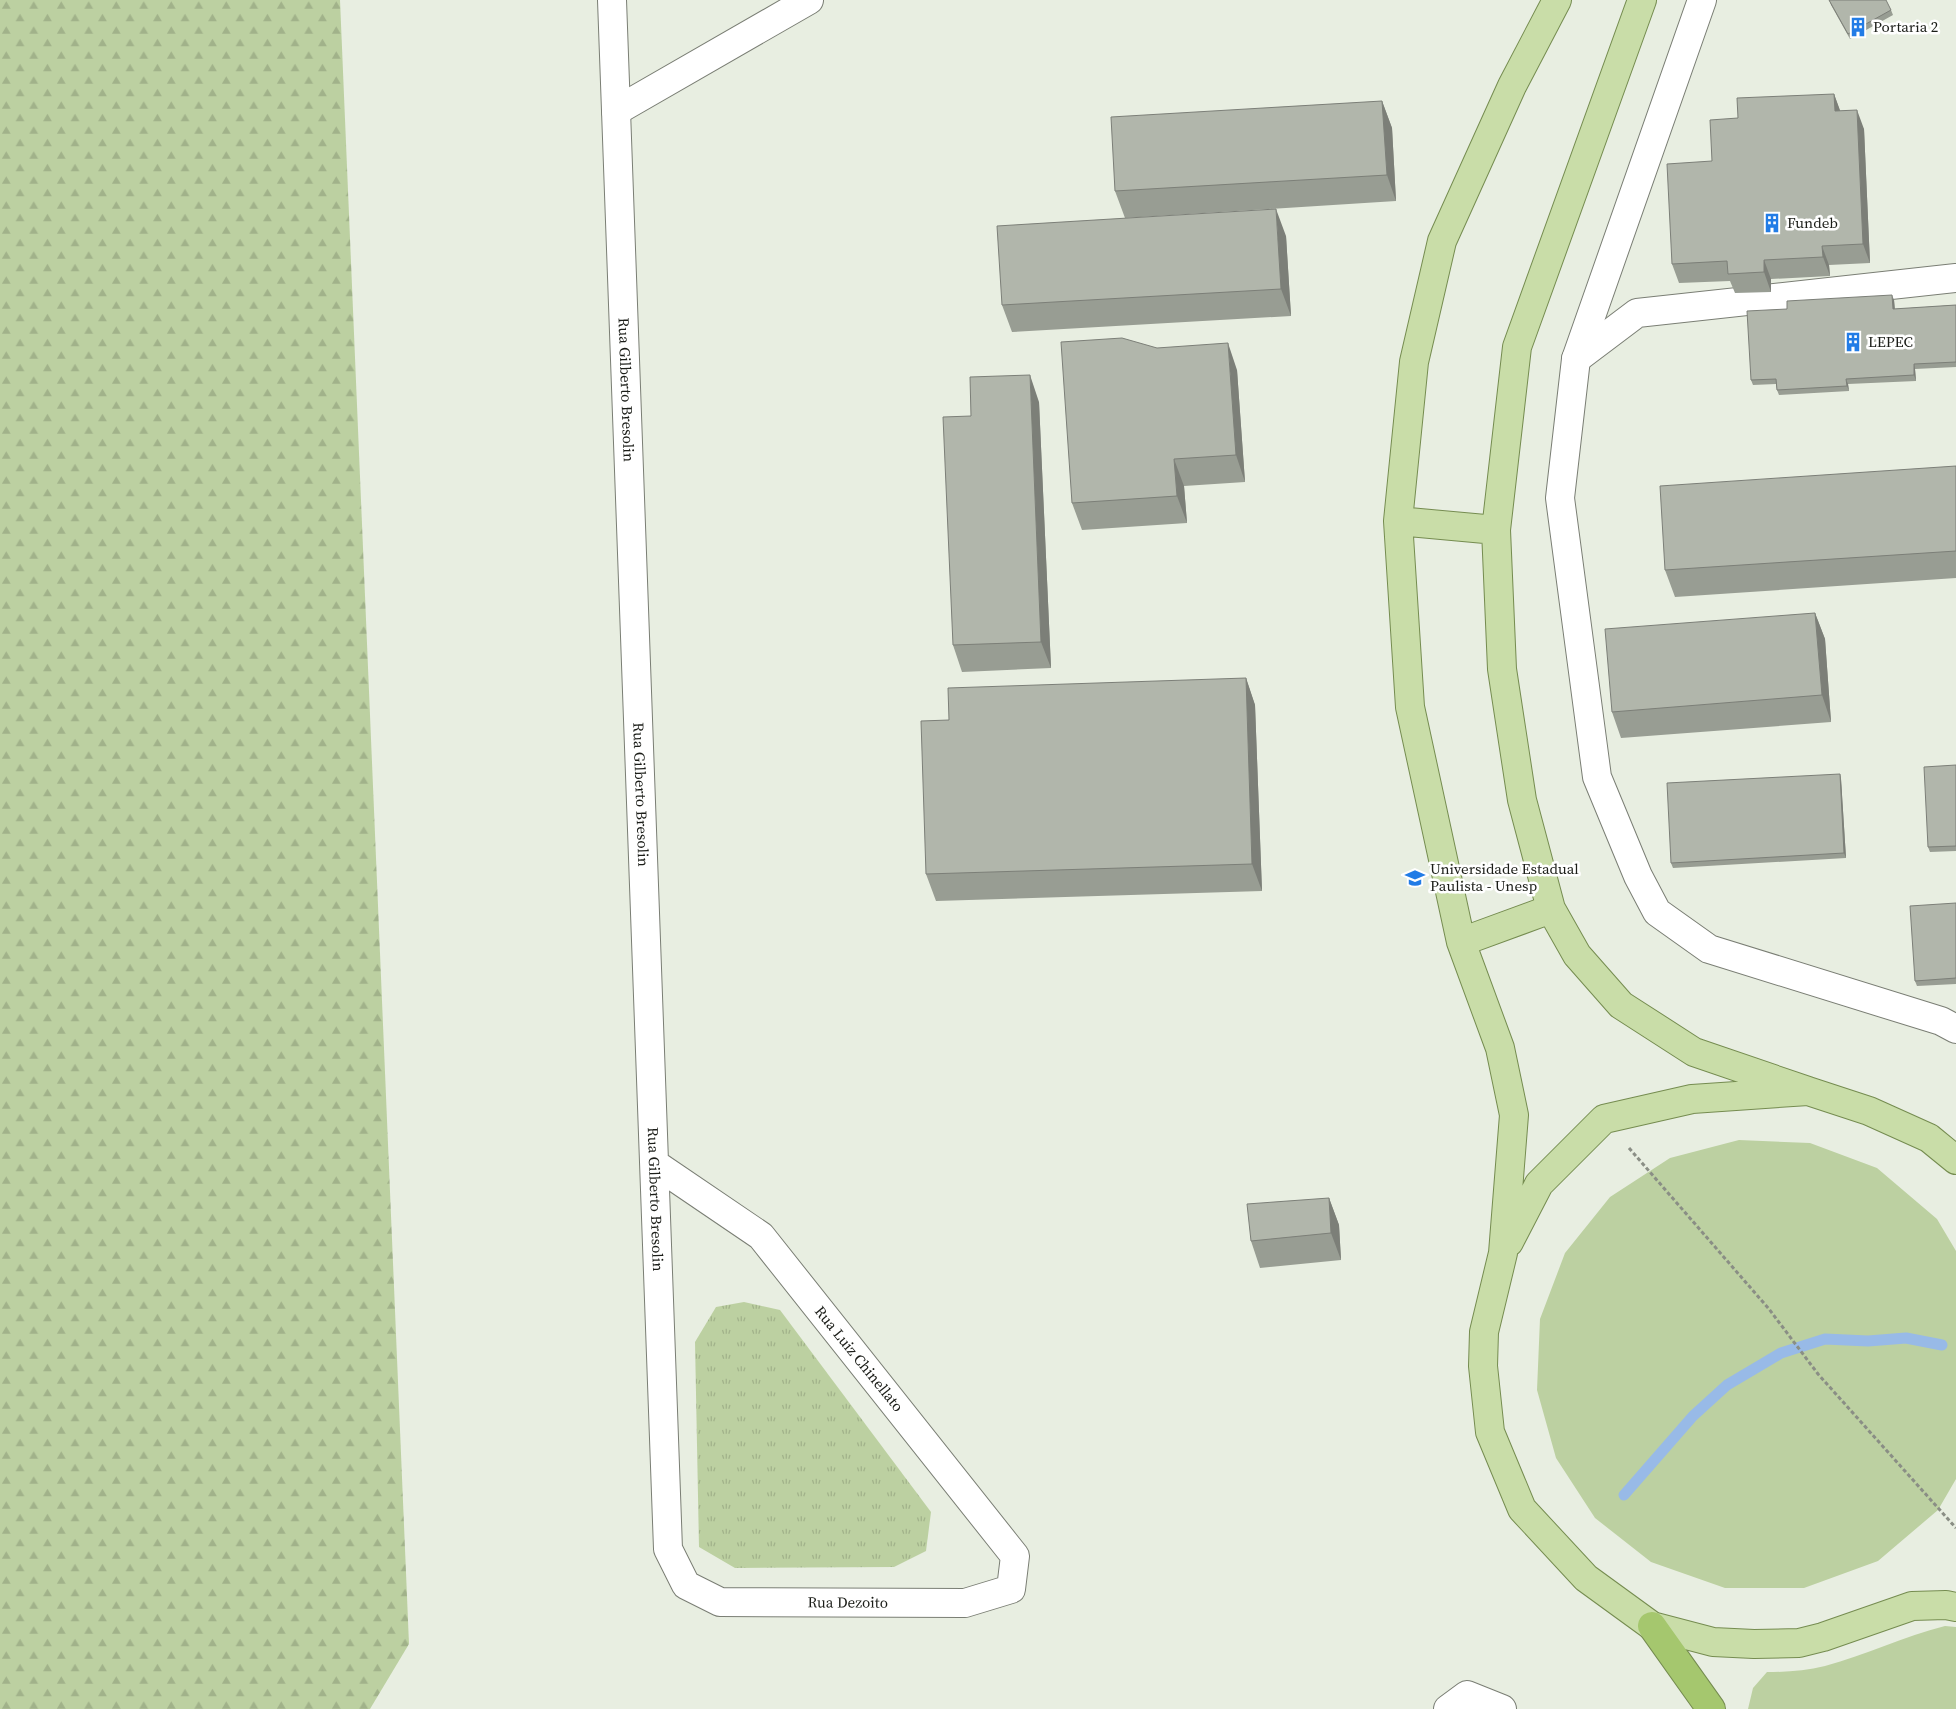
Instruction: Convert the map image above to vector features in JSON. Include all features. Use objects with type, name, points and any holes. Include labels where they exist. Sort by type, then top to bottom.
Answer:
[{"type":"highway","points":[[1652,1626],[1711,1709]]},
{"type":"main road","points":[[1557,0],[1512,86],[1442,241],[1414,362],[1398,521],[1410,707],[1461,942],[1500,1048],[1514,1115],[1503,1254],[1484,1332],[1483,1366],[1490,1432],[1522,1509],[1586,1578],[1652,1626],[1713,1642],[1754,1644],[1799,1643],[1912,1606],[1946,1605],[1956,1607]]},
{"type":"main road","points":[[1642,0],[1517,347],[1496,530],[1502,670],[1522,800],[1551,909],[1577,954],[1621,1005],[1694,1052],[1869,1112],[1929,1138],[1956,1160]]},
{"type":"main road","points":[[1398,521],[1496,530]]},
{"type":"main road","points":[[1461,942],[1551,909]]},
{"type":"main road","points":[[1503,1254],[1539,1184],[1604,1120],[1692,1099],[1808,1091]]},
{"type":"street","name":"Rua Gilberto Bresolin","points":[[612,0],[668,1549],[686,1585]]},
{"type":"street","points":[[616,111],[810,0]]},
{"type":"street","points":[[1702,0],[1576,359],[1560,498],[1596,777],[1638,876],[1657,912],[1709,949],[1956,1028]]},
{"type":"street","points":[[1576,359],[1637,313],[1956,278]]},
{"type":"street","name":"Rua Luiz Chinellato","points":[[655,1164],[761,1236],[1015,1556],[1011,1589]]},
{"type":"street","name":"Rua Dezoito","points":[[686,1585],[720,1602],[965,1604],[1011,1589]]},
{"type":"street","points":[[1448,1709],[1467,1695],[1502,1709]]},
{"type":"path","points":[[1604,1120],[1769,1309],[1818,1374],[1956,1528]]},
{"type":"green space","points":[[0,0],[340,0],[409,1644],[370,1709],[0,1709]]},
{"type":"green space","points":[[1739,1140],[1810,1143],[1877,1168],[1937,1219],[1956,1251],[1956,1479],[1938,1510],[1878,1561],[1804,1588],[1725,1588],[1651,1562],[1595,1518],[1556,1458],[1537,1390],[1540,1319],[1565,1253],[1610,1197],[1670,1158]]},
{"type":"green space","points":[[744,1302],[780,1310],[931,1512],[926,1551],[894,1567],[735,1568],[699,1547],[695,1342],[716,1307]]},
{"type":"green space","points":[[1945,1626],[1956,1627],[1956,1709],[1748,1709],[1753,1688],[1767,1672],[1796,1671],[1825,1666]]},
{"type":"building","name":"Portaria 2","points":[[1829,0],[1886,0],[1891,10],[1848,34]]},
{"type":"building","name":"Fundeb","points":[[1834,94],[1835,111],[1857,110],[1863,244],[1822,246],[1823,257],[1764,260],[1764,272],[1728,274],[1727,261],[1672,264],[1667,164],[1712,161],[1710,120],[1738,118],[1737,98]]},
{"type":"building","points":[[1382,101],[1387,175],[1115,191],[1111,117]]},
{"type":"building","points":[[1276,209],[1281,289],[1002,305],[997,226]]},
{"type":"building","name":"LEPEC","points":[[1892,295],[1893,309],[1956,305],[1956,362],[1914,364],[1914,375],[1846,379],[1847,386],[1777,390],[1776,379],[1751,380],[1747,311],[1787,309],[1787,301]]},
{"type":"building","points":[[1122,338],[1157,348],[1228,343],[1236,455],[1174,459],[1177,496],[1072,503],[1061,342]]},
{"type":"building","points":[[1030,375],[1041,642],[953,645],[943,417],[971,416],[970,377]]},
{"type":"building","points":[[1956,466],[1956,551],[1665,570],[1660,486]]},
{"type":"building","points":[[1815,613],[1822,695],[1612,712],[1605,629]]},
{"type":"building","points":[[1246,678],[1252,864],[926,874],[921,721],[949,720],[948,688]]},
{"type":"building","points":[[1956,765],[1956,846],[1928,847],[1924,767]]},
{"type":"building","points":[[1840,774],[1844,853],[1671,863],[1667,783]]},
{"type":"building","points":[[1956,903],[1956,978],[1915,981],[1910,906]]},
{"type":"building","points":[[1329,1198],[1331,1233],[1251,1241],[1247,1204]]},
{"type":"waterway","points":[[1624,1495],[1693,1416],[1727,1385],[1781,1353],[1825,1339],[1868,1341],[1906,1338],[1942,1345]]},
{"type":"place","name":"Portaria 2","points":[[1858,27]]},
{"type":"place","name":"Fundeb","points":[[1772,223]]},
{"type":"place","name":"LEPEC","points":[[1853,342]]},
{"type":"place","name":"Universidade Estadual Paulista - Unesp","points":[[1415,878]]}]
